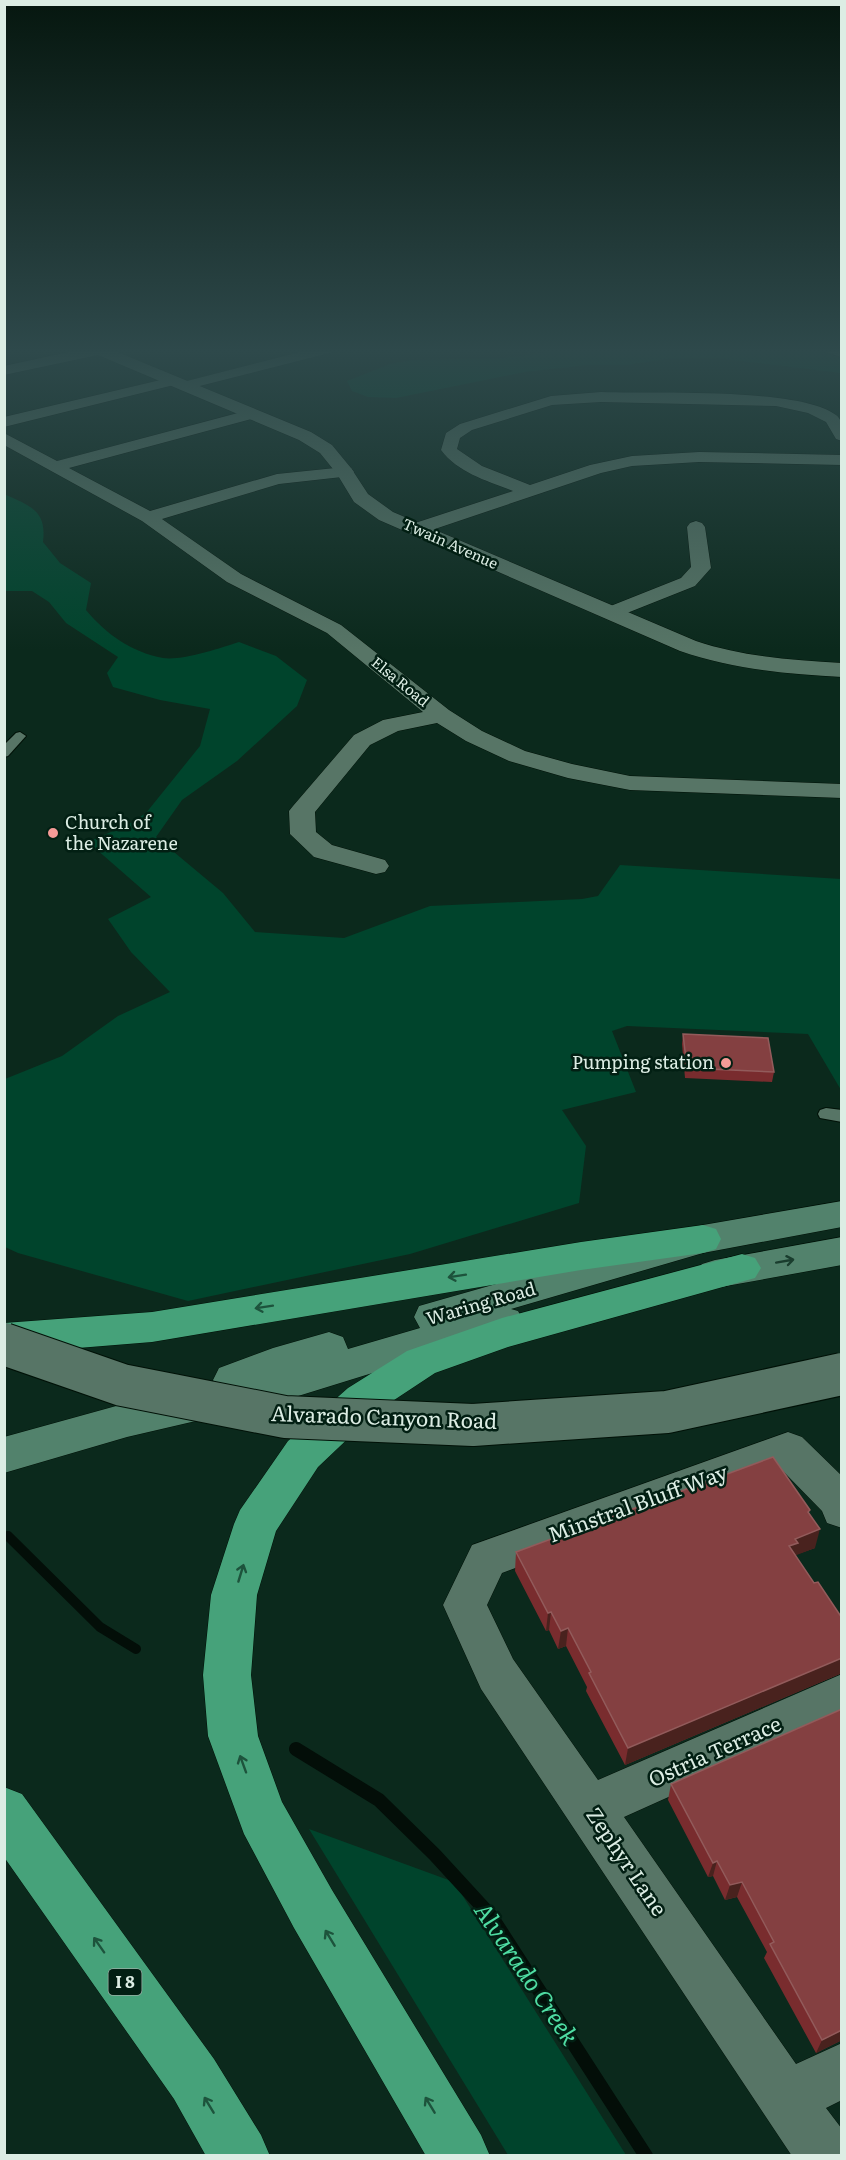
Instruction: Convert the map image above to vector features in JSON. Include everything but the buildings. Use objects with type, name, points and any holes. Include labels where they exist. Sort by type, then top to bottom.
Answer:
[{"type":"highway","points":[[4,1339],[152,1327],[581,1256],[703,1239]]},
{"type":"highway","points":[[460,2156],[313,1909],[268,1827],[233,1736],[227,1675],[234,1595],[256,1524],[303,1454],[362,1400],[421,1362],[502,1333],[742,1268]]},
{"type":"highway","name":"I 8","points":[[4,1812],[194,2079],[240,2156]]},
{"type":"main road","name":"Waring Road","points":[[128,1420],[273,1364],[703,1239],[842,1214]]},
{"type":"main road","name":"Waring Road","points":[[4,1455],[128,1420],[282,1385],[437,1338],[665,1283],[842,1251]]},
{"type":"street","name":"Elsa Road","points":[[24,449],[148,517],[234,578],[334,629],[441,715],[474,736],[517,756],[568,771],[630,783],[842,790]]},
{"type":"street","points":[[57,466],[122,449]]},
{"type":"street","name":"Twain Avenue","points":[[327,449],[361,498],[386,516],[610,613],[715,655],[773,666],[842,670]]},
{"type":"street","points":[[449,449],[454,457],[466,464],[529,491]]},
{"type":"street","points":[[416,529],[596,469],[656,458],[842,460]]},
{"type":"street","points":[[148,517],[277,479],[345,472]]},
{"type":"street","points":[[610,613],[688,582],[701,568],[696,527]]},
{"type":"street","points":[[376,866],[323,851],[303,834],[302,810],[363,740],[392,725],[441,715]]},
{"type":"street","name":"Alvarado Canyon Road","points":[[4,1344],[122,1385],[285,1417],[473,1425],[668,1412],[842,1374]]},
{"type":"street","name":"Minstral Bluff Way","points":[[487,1559],[788,1449],[838,1500],[842,1510]]},
{"type":"street","name":"Zephyr Lane","points":[[487,1559],[465,1605],[497,1674],[826,2156]]},
{"type":"street","name":"Ostria Terrace","points":[[589,1808],[842,1696]]},
{"type":"street","points":[[787,2098],[842,2070]]},
{"type":"lane","points":[[4,753],[20,736]]},
{"type":"green space","points":[[4,494],[35,510],[44,531],[43,542],[60,563],[91,583],[86,610],[120,641],[140,651],[163,658],[180,658],[239,642],[276,656],[307,680],[297,706],[237,761],[182,800],[156,837],[223,893],[255,932],[344,938],[430,906],[582,899],[598,896],[620,865],[841,879],[841,1090],[808,1034],[627,1026],[612,1031],[636,1092],[562,1110],[586,1146],[579,1203],[410,1254],[188,1301],[18,1253],[5,1247],[5,1079],[62,1056],[118,1016],[170,992],[131,952],[108,919],[151,897],[88,842],[129,824],[146,813],[200,746],[210,709],[160,700],[113,687],[107,673],[118,657],[66,623],[49,602],[32,591],[5,591]]},
{"type":"green space","points":[[309,1829],[454,1882],[626,2155],[508,2155]]},
{"type":"waterway","name":"Alvarado Creek","points":[[8,1536],[100,1627],[136,1649]]},
{"type":"waterway","name":"Alvarado Creek","points":[[296,1749],[379,1800],[435,1855],[491,1916],[646,2156]]},
{"type":"place","name":"Church of the Nazarene","points":[[53,833]]},
{"type":"place","name":"Pumping station","points":[[726,1063]]}]
